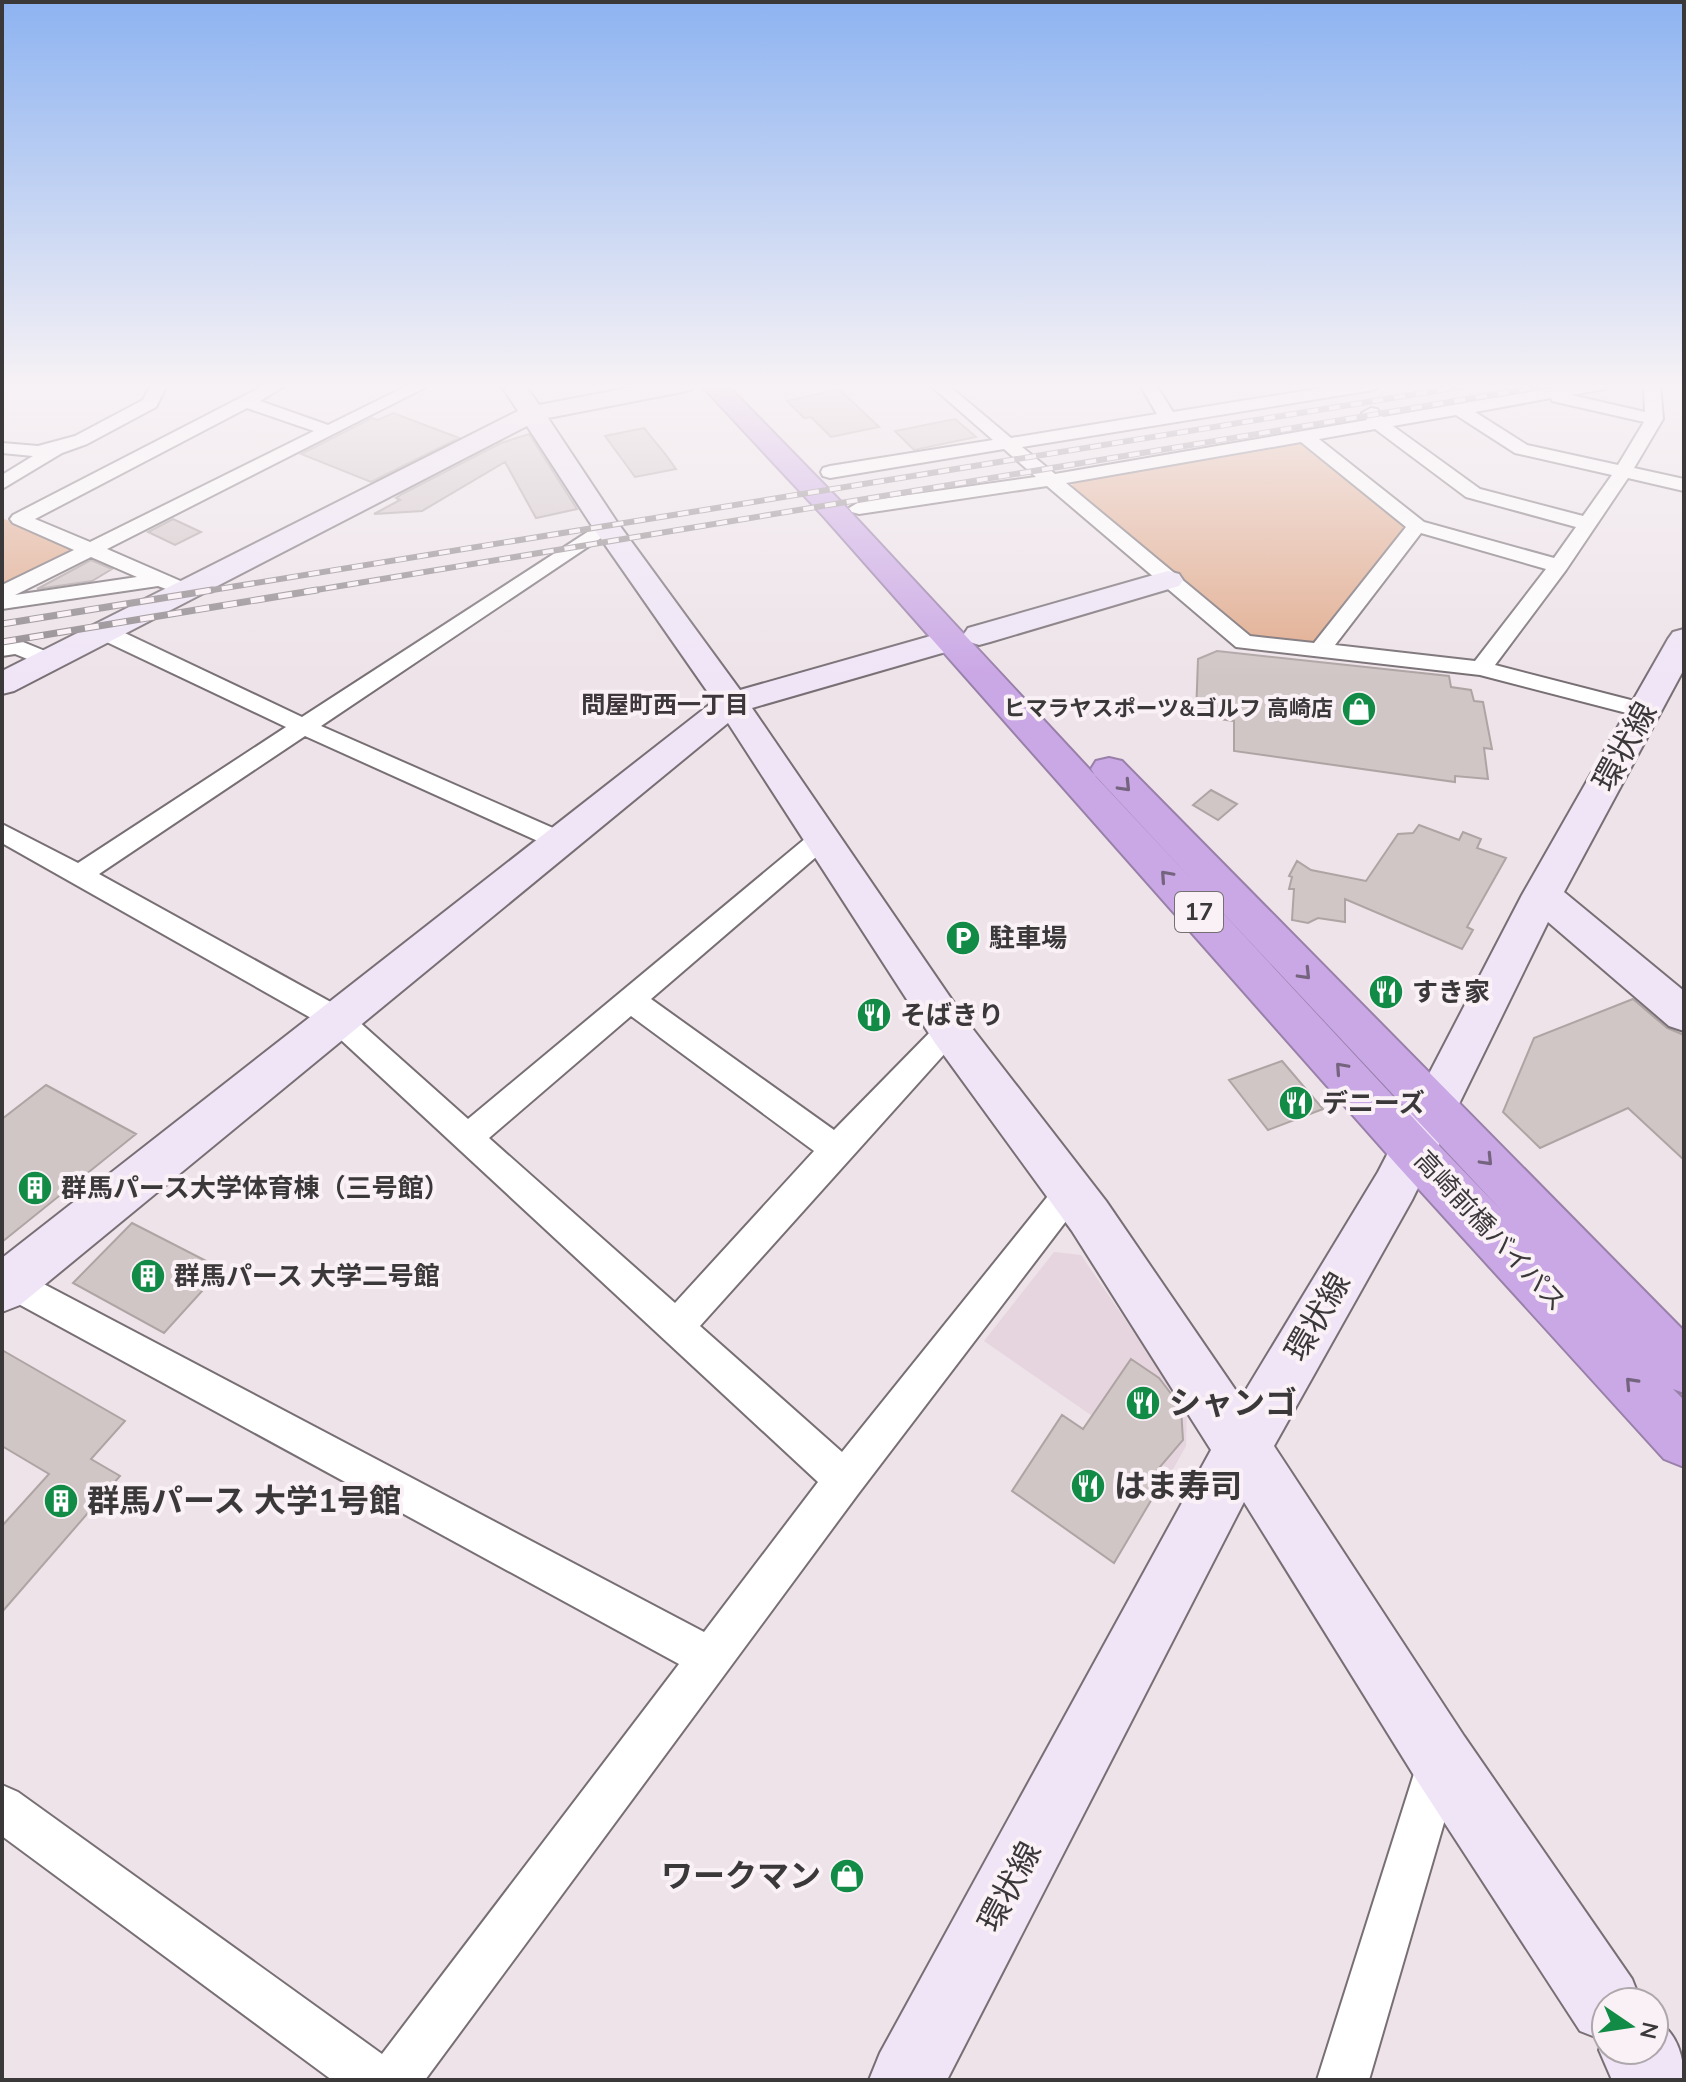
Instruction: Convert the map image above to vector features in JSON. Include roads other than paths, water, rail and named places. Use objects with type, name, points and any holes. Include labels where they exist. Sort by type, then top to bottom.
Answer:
[{"type":"highway","name":"高崎前橋バイパス","points":[[806,482],[966,638],[1424,1128],[1684,1440]]},
{"type":"highway","name":"高崎前橋バイパス","points":[[838,482],[966,638]]},
{"type":"highway","name":"高崎前橋バイパス","points":[[1424,1128],[1684,1368]]},
{"type":"street","points":[[11,515],[79,482]]},
{"type":"street","points":[[2,593],[226,482]]},
{"type":"street","points":[[2,684],[102,631],[172,585],[367,482]]},
{"type":"street","points":[[577,482],[732,703],[950,1031],[1072,1191],[1242,1448],[1441,1759],[1593,1986]]},
{"type":"street","points":[[917,482],[932,497]]},
{"type":"street","points":[[859,508],[1035,482]]},
{"type":"street","points":[[1053,482],[1244,642],[1481,668],[1658,714]]},
{"type":"street","points":[[1362,482],[1417,526],[1559,566]]},
{"type":"street","points":[[1458,482],[1473,493],[1589,524]]},
{"type":"street","points":[[1481,668],[1559,566],[1616,482]]},
{"type":"street","points":[[11,515],[172,585]]},
{"type":"street","points":[[81,874],[306,728],[606,526]]},
{"type":"street","points":[[1319,651],[1417,526]]},
{"type":"street","points":[[710,1658],[5,1283],[732,703],[1168,580]]},
{"type":"street","points":[[2,603],[172,585]]},
{"type":"street","points":[[102,631],[306,728],[560,841]]},
{"type":"street","name":"環状線","points":[[907,2080],[1242,1448],[1424,1128],[1542,895],[1658,714],[1684,639]]},
{"type":"street","points":[[2,649],[18,647],[47,660]]},
{"type":"street","points":[[2,832],[337,1019],[844,1480]]},
{"type":"street","points":[[467,1138],[821,839]]},
{"type":"street","points":[[1542,895],[1684,1015]]},
{"type":"street","points":[[631,1000],[836,1149]]},
{"type":"street","points":[[676,1327],[836,1149],[950,1031]]},
{"type":"street","points":[[394,2080],[844,1480],[1072,1191]]},
{"type":"street","points":[[1343,2080],[1441,1759]]},
{"type":"street","points":[[2,1808],[375,2080]]},
{"type":"railway","points":[[200,592],[875,482]]},
{"type":"railway","points":[[304,592],[966,482]]},
{"type":"railway","points":[[2,624],[212,590]]},
{"type":"railway","points":[[2,642],[317,590]]},
{"type":"place","name":"ヒマラヤスポーツ&ゴルフ 高崎店","points":[[1359,709]]},
{"type":"place","name":"駐車場","points":[[963,938]]},
{"type":"place","name":"すき家","points":[[1386,992]]},
{"type":"place","name":"そばきり","points":[[874,1015]]},
{"type":"place","name":"デニーズ","points":[[1296,1103]]},
{"type":"place","name":"群馬パース大学体育棟（三号館）","points":[[35,1188]]},
{"type":"place","name":"群馬パース 大学二号館","points":[[148,1276]]},
{"type":"place","name":"シャンゴ","points":[[1143,1403]]},
{"type":"place","name":"はま寿司","points":[[1088,1486]]},
{"type":"place","name":"群馬パース 大学1号館","points":[[61,1501]]},
{"type":"place","name":"ワークマン","points":[[847,1876]]},
{"type":"district","name":"問屋町西一丁目","points":[[665,705]]}]
